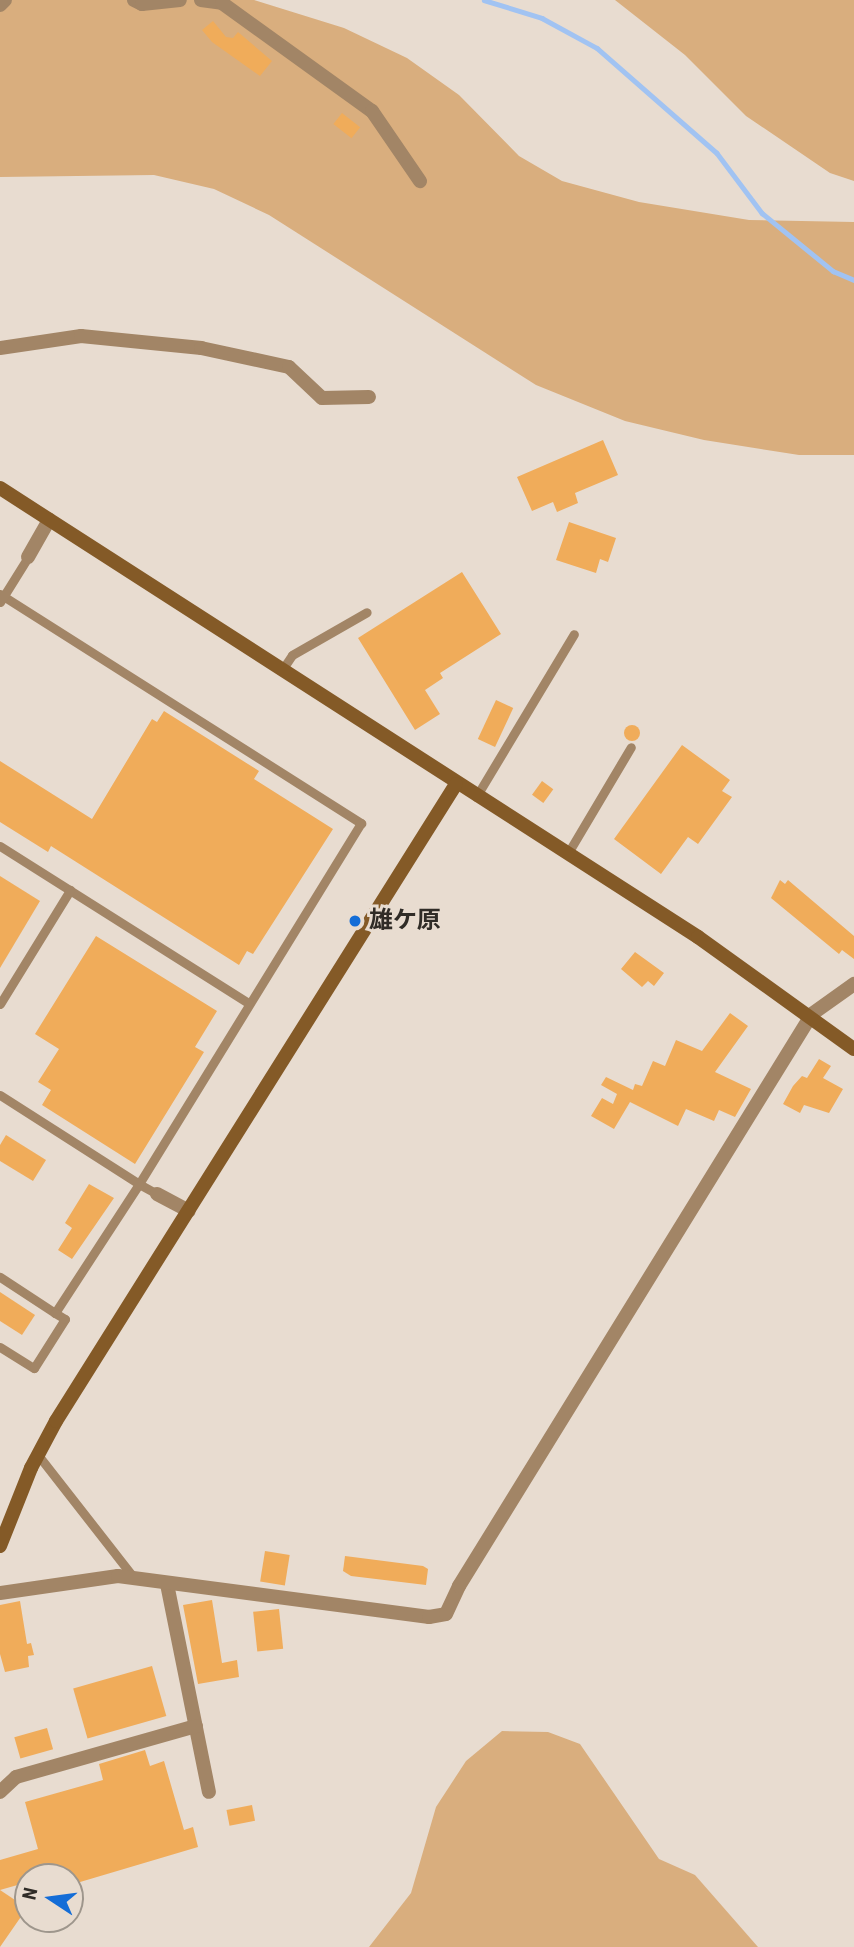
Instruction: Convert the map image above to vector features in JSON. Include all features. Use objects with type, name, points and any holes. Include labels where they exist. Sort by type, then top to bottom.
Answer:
[{"type":"street","points":[[0,5],[5,0]]},
{"type":"street","points":[[134,0],[142,4],[180,0]]},
{"type":"street","points":[[201,0],[222,2],[372,111],[420,181]]},
{"type":"street","points":[[0,348],[81,336],[201,348],[289,367],[322,398],[369,397]]},
{"type":"street","points":[[0,488],[476,797],[568,853],[812,1014],[854,1049]]},
{"type":"street","points":[[28,557],[49,520]]},
{"type":"street","points":[[0,1546],[38,1455],[456,784]]},
{"type":"street","points":[[0,1593],[118,1576],[429,1617],[446,1614],[458,1586],[812,1014],[854,984]]},
{"type":"street","points":[[157,1194],[188,1211]]},
{"type":"street","points":[[167,1584],[209,1792]]},
{"type":"street","points":[[0,1792],[16,1777],[195,1726]]},
{"type":"lane","points":[[28,557],[1,598],[361,823],[139,1184],[55,1313]]},
{"type":"lane","points":[[282,670],[292,655],[367,612]]},
{"type":"lane","points":[[476,797],[574,634]]},
{"type":"lane","points":[[568,853],[631,747]]},
{"type":"lane","points":[[0,846],[248,1003]]},
{"type":"lane","points":[[0,1003],[70,890]]},
{"type":"lane","points":[[0,1095],[157,1194]]},
{"type":"lane","points":[[0,1277],[65,1319],[34,1368],[0,1346]]},
{"type":"lane","points":[[38,1455],[134,1578]]},
{"type":"shaded area","points":[[0,0],[254,0],[344,28],[407,58],[459,95],[519,156],[562,181],[639,202],[749,220],[854,222],[854,455],[799,455],[704,440],[625,421],[536,385],[269,215],[214,189],[154,175],[0,177]]},
{"type":"shaded area","points":[[615,0],[854,0],[854,181],[830,173],[746,116],[685,55]]},
{"type":"shaded area","points":[[502,1731],[548,1732],[580,1744],[659,1859],[695,1875],[758,1947],[369,1947],[411,1893],[436,1807],[466,1761]]},
{"type":"building","points":[[213,21],[226,37],[233,38],[238,32],[272,61],[260,76],[212,42],[202,30]]},
{"type":"building","points":[[342,113],[360,127],[352,138],[333,124]]},
{"type":"building","points":[[603,440],[618,475],[575,493],[578,503],[557,512],[553,502],[532,511],[517,477]]},
{"type":"building","points":[[569,522],[616,538],[608,562],[600,559],[596,573],[556,560]]},
{"type":"building","points":[[462,572],[501,634],[440,673],[443,678],[425,690],[440,714],[415,730],[358,638]]},
{"type":"building","points":[[496,700],[513,708],[495,747],[478,739]]},
{"type":"building","points":[[164,711],[259,771],[254,779],[333,829],[253,954],[247,951],[239,965],[51,846],[48,852],[0,822],[0,761],[92,819],[152,719],[157,722]]},
{"type":"building","points":[[632,725],[638,727],[638,739],[632,741],[626,739],[624,733],[626,727]]},
{"type":"building","points":[[682,745],[730,780],[722,791],[732,797],[698,844],[688,837],[661,874],[614,839]]},
{"type":"building","points":[[542,781],[553,789],[543,803],[532,795]]},
{"type":"building","points":[[0,876],[40,901],[0,968]]},
{"type":"building","points":[[780,880],[785,884],[788,880],[854,936],[854,959],[842,950],[839,954],[771,898]]},
{"type":"building","points":[[96,936],[217,1011],[195,1047],[204,1052],[135,1164],[42,1105],[51,1090],[38,1082],[59,1049],[35,1034]]},
{"type":"building","points":[[635,952],[664,973],[654,986],[648,981],[642,987],[621,969]]},
{"type":"building","points":[[730,1013],[748,1026],[715,1072],[751,1089],[735,1117],[719,1110],[714,1121],[686,1109],[678,1126],[630,1102],[614,1129],[591,1116],[602,1098],[613,1104],[617,1094],[601,1085],[606,1077],[633,1090],[635,1084],[642,1086],[653,1061],[665,1066],[676,1040],[702,1051]]},
{"type":"building","points":[[819,1059],[831,1066],[823,1078],[843,1089],[829,1113],[804,1105],[800,1113],[783,1104],[793,1086],[802,1076],[807,1078]]},
{"type":"building","points":[[6,1135],[46,1160],[33,1181],[0,1161],[0,1145]]},
{"type":"building","points":[[89,1184],[114,1198],[72,1259],[58,1250],[72,1228],[65,1223]]},
{"type":"building","points":[[0,1292],[35,1315],[22,1335],[0,1321]]},
{"type":"building","points":[[265,1551],[290,1555],[285,1586],[260,1582]]},
{"type":"building","points":[[345,1556],[423,1566],[428,1569],[426,1585],[351,1576],[343,1571]]},
{"type":"building","points":[[212,1600],[222,1663],[237,1660],[239,1677],[198,1684],[183,1605]]},
{"type":"building","points":[[20,1601],[27,1644],[31,1643],[34,1655],[28,1656],[29,1667],[5,1672],[0,1654],[0,1605]]},
{"type":"building","points":[[279,1609],[283,1649],[257,1651],[253,1612]]},
{"type":"building","points":[[152,1666],[166,1716],[88,1739],[73,1689]]},
{"type":"building","points":[[47,1728],[53,1749],[20,1759],[14,1737]]},
{"type":"building","points":[[145,1750],[150,1766],[164,1761],[184,1830],[193,1827],[198,1847],[84,1881],[84,1863],[14,1863],[14,1886],[0,1890],[0,1860],[38,1849],[25,1802],[103,1780],[99,1764]]},
{"type":"building","points":[[252,1805],[255,1821],[230,1826],[226,1810]]},
{"type":"building","points":[[0,1890],[14,1899],[14,1927],[0,1947]]},
{"type":"waterway","points":[[484,0],[542,18],[597,48],[717,153],[762,213],[833,271],[854,280]]},
{"type":"place","name":"雄ケ原","points":[[355,921]]}]
